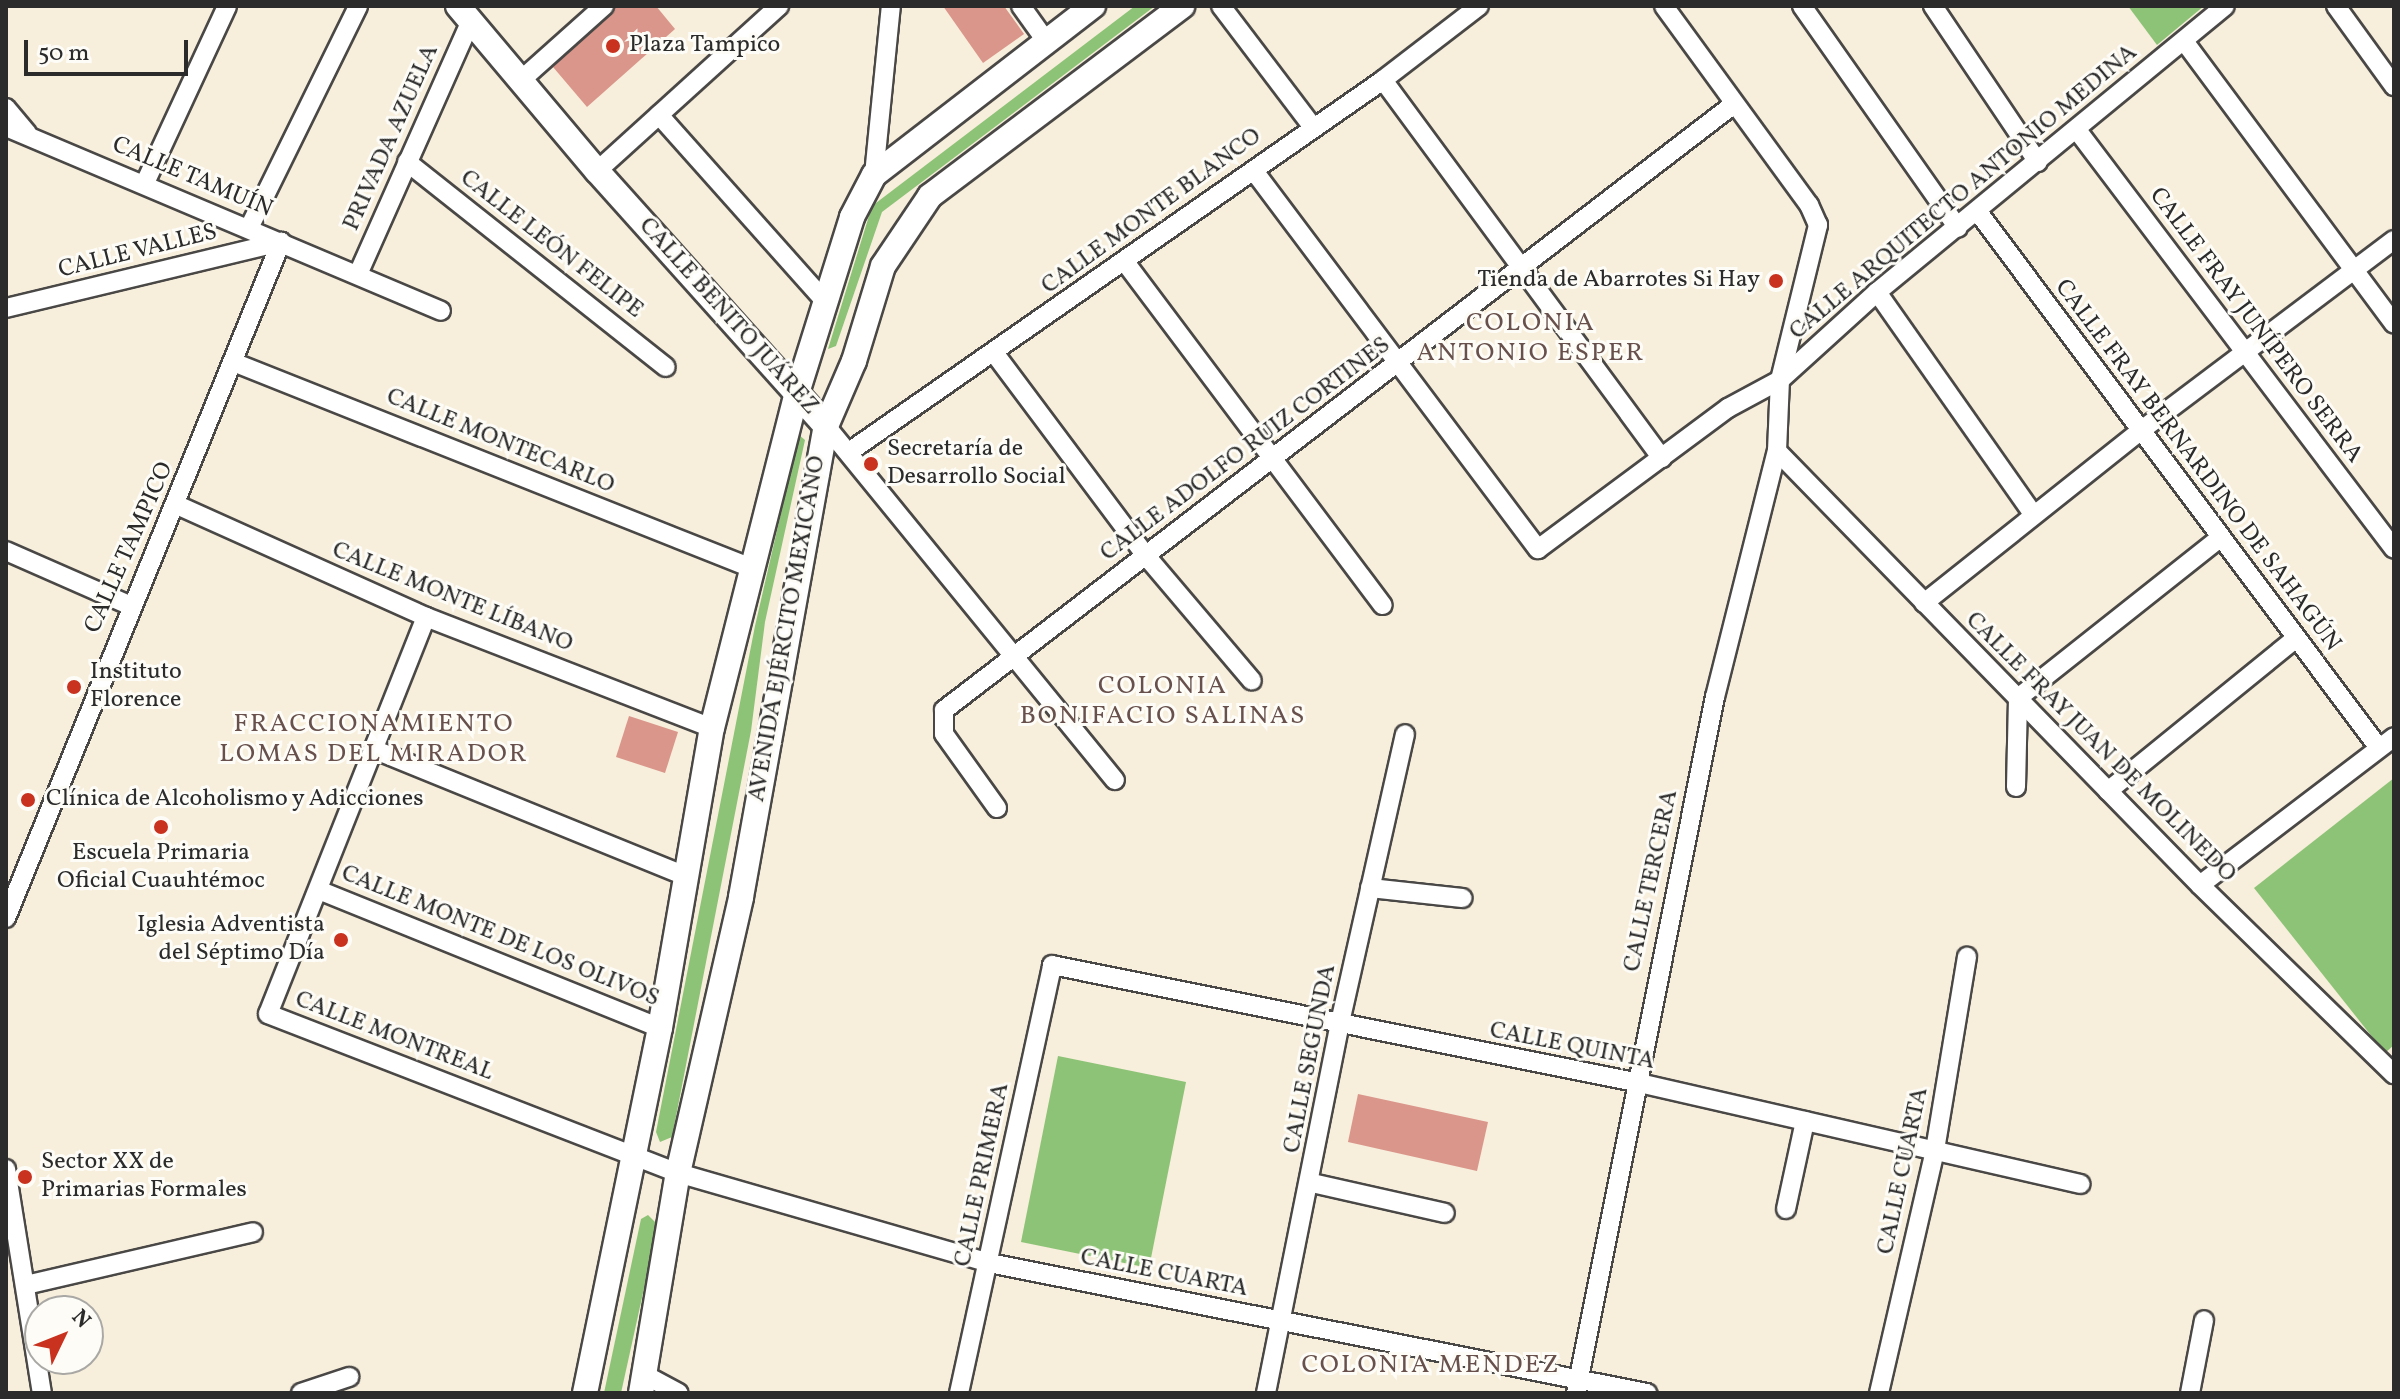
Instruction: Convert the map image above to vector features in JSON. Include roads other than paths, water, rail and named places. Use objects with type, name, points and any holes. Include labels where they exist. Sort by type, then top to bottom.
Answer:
[{"type":"main road","name":"AVENIDA EJÉRCITO MEXICANO","points":[[585,1393],[660,1028],[712,728],[749,567],[797,393],[852,217],[874,175],[1093,6]]},
{"type":"main road","name":"AVENIDA EJÉRCITO MEXICANO","points":[[643,1384],[678,1173],[741,897],[826,426],[854,361],[883,266],[930,196],[1182,6]]},
{"type":"main road","name":"CALLE BENITO JUÁREZ","points":[[464,14],[597,171],[826,426]]},
{"type":"street","points":[[145,183],[227,6]]},
{"type":"street","points":[[249,228],[358,6]]},
{"type":"street","points":[[520,81],[604,6]]},
{"type":"street","points":[[597,171],[779,6]]},
{"type":"street","points":[[874,175],[891,6]]},
{"type":"street","points":[[1021,6],[1046,41]]},
{"type":"street","points":[[1221,6],[1312,126]]},
{"type":"street","name":"CALLE MONTE BLANCO","points":[[849,452],[995,354],[1254,171],[1312,126],[1383,80],[1479,6]]},
{"type":"street","name":"CALLE TERCERA","points":[[1577,1386],[1635,1082],[1715,697],[1777,451],[1780,380],[1818,225],[1664,6]]},
{"type":"street","points":[[1802,6],[1958,228]]},
{"type":"street","points":[[1933,6],[2038,162]]},
{"type":"street","name":"CALLE ARQUITECTO ANTONIO MEDINA","points":[[1400,361],[1538,549],[1728,408],[1780,380],[1877,292],[2225,6]]},
{"type":"street","points":[[2336,6],[2392,78]]},
{"type":"street","name":"PRIVADA AZUELA","points":[[359,272],[407,162],[464,14]]},
{"type":"street","points":[[2184,41],[2394,324]]},
{"type":"street","points":[[1383,80],[1525,268],[1662,458]]},
{"type":"street","name":"CALLE ADOLFO RUIZ CORTINES","points":[[997,808],[953,750],[942,722],[944,710],[1013,654],[1147,557],[1525,268],[1734,104]]},
{"type":"street","points":[[6,108],[29,136]]},
{"type":"street","points":[[659,115],[825,301]]},
{"type":"street","name":"CALLE TAMUÍN","points":[[6,127],[359,272],[441,311]]},
{"type":"street","name":"CALLE FRAY JUNÍPERO SERRA","points":[[2077,130],[2394,549]]},
{"type":"street","name":"CALLE LEÓN FELIPE","points":[[407,162],[666,367]]},
{"type":"street","points":[[1254,171],[1400,361]]},
{"type":"street","name":"CALLE FRAY BERNARDINO DE SAHAGÚN","points":[[1978,212],[2295,639],[2386,742]]},
{"type":"street","points":[[1924,603],[2139,432],[2394,240]]},
{"type":"street","name":"CALLE VALLES","points":[[6,308],[281,242]]},
{"type":"street","name":"CALLE TAMPICO","points":[[6,918],[129,605],[177,505],[281,242]]},
{"type":"street","points":[[1125,262],[1272,462],[1383,605]]},
{"type":"street","points":[[1877,292],[2033,514]]},
{"type":"street","points":[[995,354],[1147,557],[1252,681]]},
{"type":"street","name":"CALLE MONTECARLO","points":[[233,362],[749,567]]},
{"type":"street","name":"CALLE BENITO JUÁREZ","points":[[826,426],[1115,780]]},
{"type":"street","name":"CALLE FRAY JUAN DE MOLINEDO","points":[[1777,451],[2200,885],[2394,1074]]},
{"type":"street","name":"CALLE MONTE LÍBANO","points":[[177,505],[426,617],[712,728]]},
{"type":"street","points":[[2016,787],[2018,698],[2220,538]]},
{"type":"street","points":[[6,551],[129,605]]},
{"type":"street","name":"CALLE MONTREAL","points":[[426,617],[321,891],[268,1014],[678,1173]]},
{"type":"street","points":[[2108,791],[2295,639]]},
{"type":"street","name":"CALLE SEGUNDA","points":[[1266,1393],[1312,1183],[1339,1027],[1405,734]]},
{"type":"street","points":[[2200,885],[2386,742]]},
{"type":"street","points":[[373,749],[685,876]]},
{"type":"street","points":[[1370,888],[1462,898]]},
{"type":"street","name":"CALLE MONTE DE LOS OLIVOS","points":[[321,891],[660,1028]]},
{"type":"street","name":"CALLE CUARTA","points":[[1879,1393],[1935,1150],[1967,957]]},
{"type":"street","name":"CALLE QUINTA","points":[[1052,965],[1339,1027],[1635,1082],[2080,1184]]},
{"type":"street","name":"CALLE PRIMERA","points":[[959,1393],[1052,965]]},
{"type":"street","points":[[1786,1209],[1805,1121]]},
{"type":"street","points":[[6,1169],[42,1393]]},
{"type":"street","name":"CALLE CUARTA","points":[[678,1173],[989,1263],[1577,1386],[1647,1393]]},
{"type":"street","points":[[1312,1183],[1445,1213]]},
{"type":"street","points":[[26,1285],[253,1232]]},
{"type":"street","points":[[2190,1393],[2204,1320]]},
{"type":"street","points":[[301,1393],[349,1377]]},
{"type":"street","points":[[643,1384],[679,1393]]},
{"type":"place","name":"Plaza Tampico","points":[[613,46]]},
{"type":"place","name":"Tienda de Abarrotes Si Hay","points":[[1776,281]]},
{"type":"place","name":"Secretaría de Desarrollo Social","points":[[871,464]]},
{"type":"place","name":"Instituto Florence","points":[[74,687]]},
{"type":"place","name":"Clínica de Alcoholismo y Adicciones","points":[[28,800]]},
{"type":"place","name":"Escuela Primaria Oficial Cuauhtémoc","points":[[161,827]]},
{"type":"place","name":"Iglesia Adventista del Séptimo Día","points":[[341,940]]},
{"type":"place","name":"Sector XX de Primarias Formales","points":[[25,1177]]},
{"type":"district","name":"COLONIA ANTONIO ESPER","points":[[1531,339]]},
{"type":"district","name":"COLONIA BONIFACIO SALINAS","points":[[1163,702]]},
{"type":"district","name":"FRACCIONAMIENTO LOMAS DEL MIRADOR","points":[[374,740]]},
{"type":"district","name":"COLONIA MENDEZ","points":[[1431,1366]]}]
